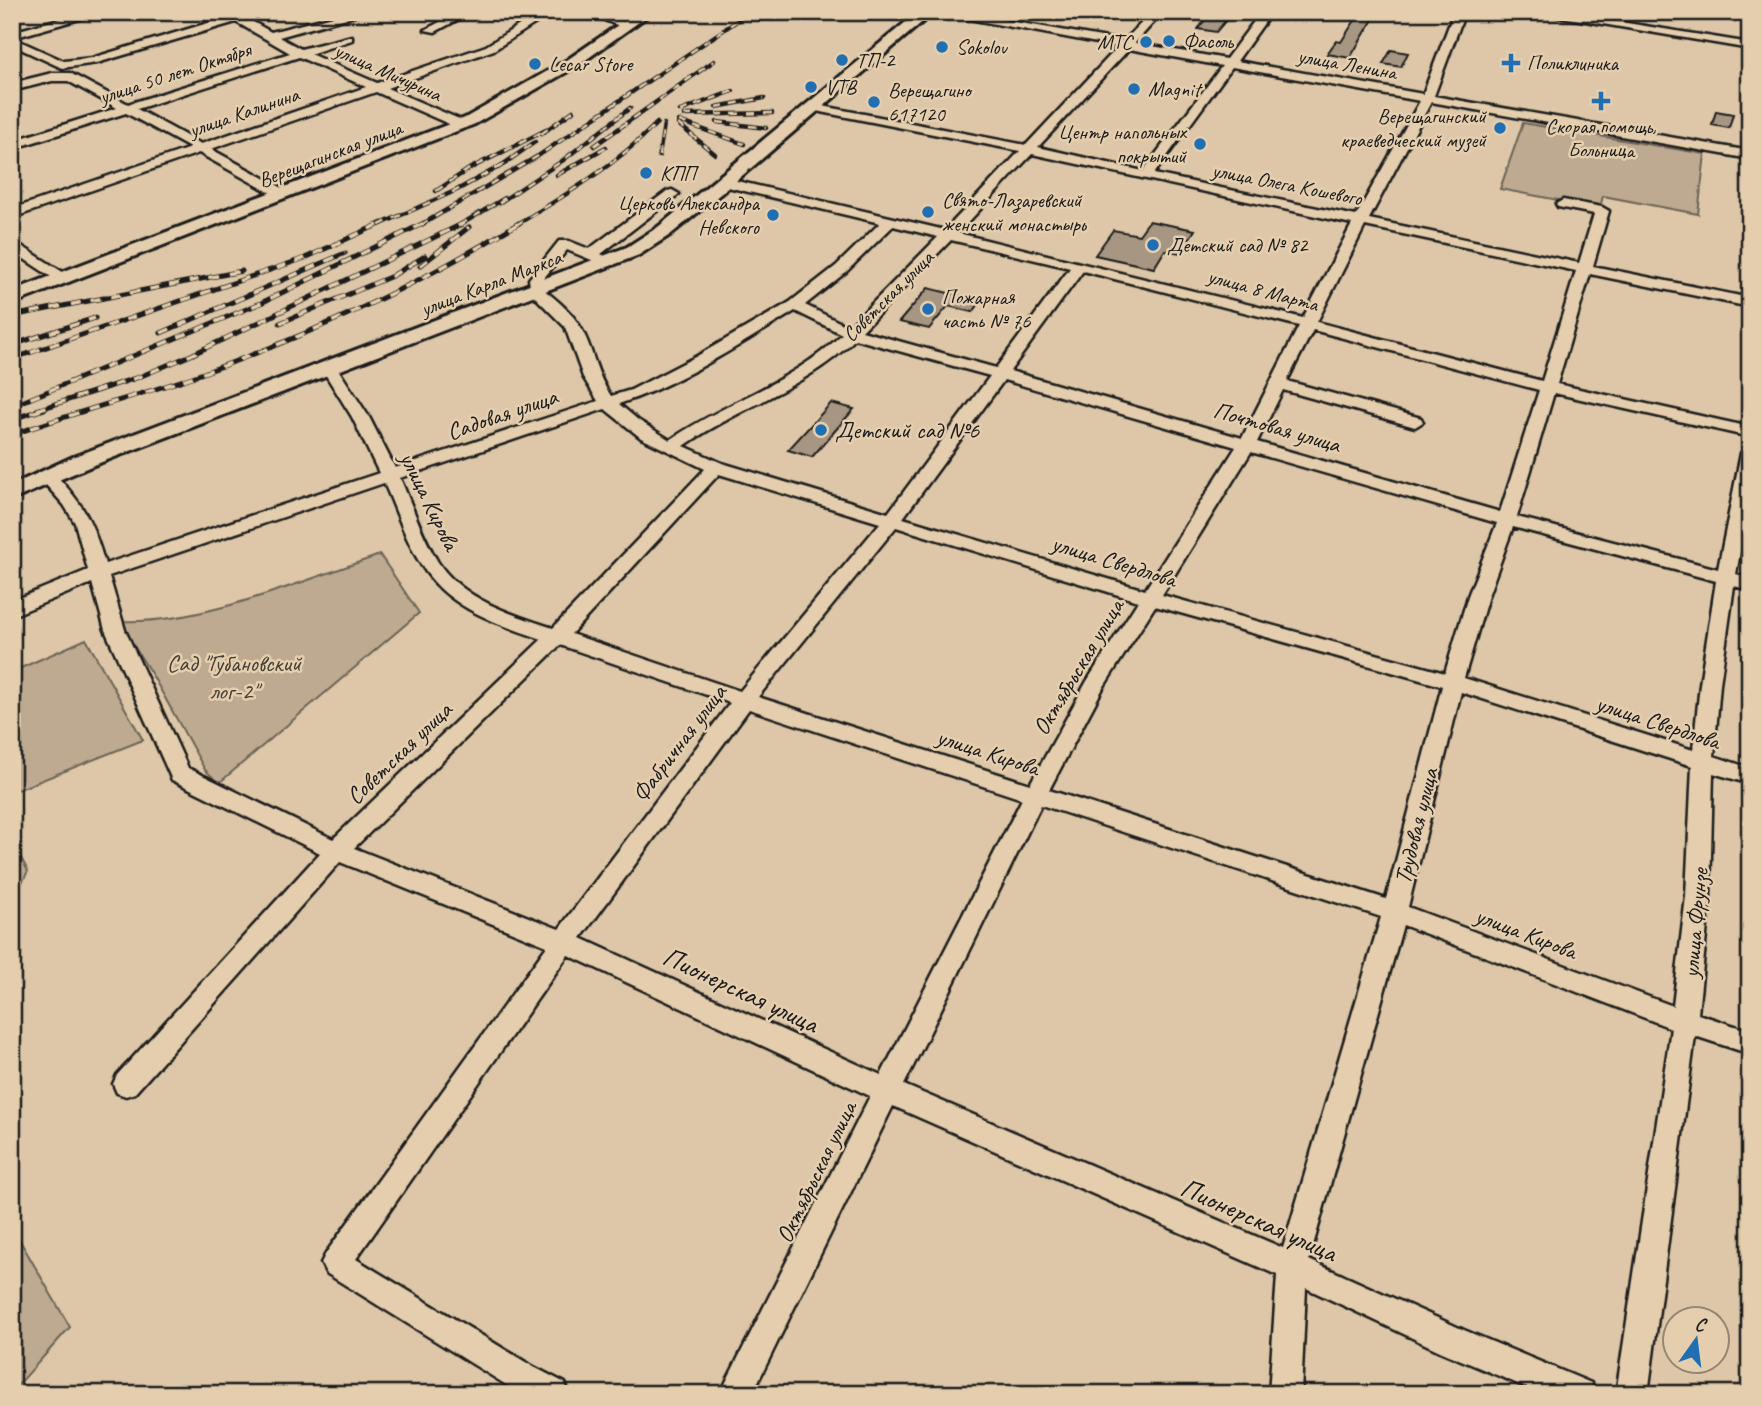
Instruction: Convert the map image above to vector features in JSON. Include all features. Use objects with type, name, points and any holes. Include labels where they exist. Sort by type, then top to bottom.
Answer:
[{"type":"main road","name":"Верещагинская улица","points":[[12,299],[462,125],[537,85],[646,12]]},
{"type":"main road","name":"улица Карла Маркса","points":[[12,493],[47,476],[536,290],[601,258],[655,238],[816,107],[927,12]]},
{"type":"street","points":[[12,35],[99,12]]},
{"type":"street","name":"улица 50 лет Октября","points":[[270,36],[363,12]]},
{"type":"street","points":[[431,30],[467,12]]},
{"type":"street","name":"улица Калинина","points":[[12,214],[490,48],[548,12]]},
{"type":"street","points":[[589,12],[626,26]]},
{"type":"street","name":"улица Ленина","points":[[937,12],[1750,155]]},
{"type":"street","name":"Советская улица","points":[[671,447],[704,425],[797,376],[840,345],[948,235],[1158,12]]},
{"type":"street","points":[[1146,176],[1267,12]]},
{"type":"street","name":"Октябрьская улица","points":[[735,1394],[1035,795],[1094,686],[1247,444],[1310,325],[1360,220],[1427,97],[1460,12]]},
{"type":"street","points":[[1537,12],[1644,24],[1750,46]]},
{"type":"street","points":[[12,41],[62,65],[93,61],[232,15]]},
{"type":"street","name":"улица Мичурина","points":[[232,15],[299,53],[462,125]]},
{"type":"street","name":"улица 50 лет Октября","points":[[12,145],[348,38]]},
{"type":"street","points":[[12,87],[52,77],[70,77],[283,194]]},
{"type":"street","name":"улица Олега Кошевого","points":[[816,107],[1750,303]]},
{"type":"street","name":"улица 8 Марта","points":[[724,182],[1079,266],[1547,387],[1750,432]]},
{"type":"street","points":[[536,290],[536,279],[564,244],[601,258],[672,194]]},
{"type":"street","name":"Трудовая улица","points":[[1285,1394],[1292,1267],[1395,912],[1453,682],[1478,596],[1507,520],[1602,211],[1563,204]]},
{"type":"street","name":"Садовая улица","points":[[12,609],[100,572],[608,404],[669,378],[795,305],[841,269],[890,221]]},
{"type":"street","points":[[12,244],[64,279]]},
{"type":"street","name":"Фабричная улица","points":[[554,1394],[521,1377],[336,1263],[564,942],[744,700],[893,519],[1079,266]]},
{"type":"street","name":"улица Свердлова","points":[[536,290],[568,320],[594,384],[608,404],[628,421],[671,447],[716,467],[1150,598],[1453,682],[1750,776]]},
{"type":"street","name":"Почтовая улица","points":[[795,305],[852,334],[999,373],[1507,520],[1750,584]]},
{"type":"street","name":"улица Кирова","points":[[330,369],[345,388],[434,570],[482,608],[507,620],[1395,912],[1686,1022],[1750,1043]]},
{"type":"street","points":[[1279,384],[1415,422]]},
{"type":"street","name":"улица Фрунзе","points":[[1632,1394],[1686,1022],[1700,880],[1703,762],[1725,576],[1750,453]]},
{"type":"street","name":"Советская улица","points":[[126,1084],[336,851],[558,636],[716,467]]},
{"type":"street","name":"Пионерская улица","points":[[47,476],[71,502],[84,523],[100,572],[114,630],[180,774],[336,851],[564,942],[886,1090],[1292,1267],[1453,1342],[1580,1394]]},
{"type":"green space","points":[[1523,123],[1705,154],[1698,214],[1603,196],[1600,208],[1500,189]]},
{"type":"green space","name":"Сад \"Губановский лог-2\"","points":[[380,555],[419,613],[219,783],[205,770],[154,678],[118,621],[149,621],[216,609]]},
{"type":"green space","points":[[86,639],[143,740],[12,792],[12,672]]},
{"type":"green space","points":[[12,841],[28,871],[12,902]]},
{"type":"green space","points":[[12,1227],[70,1327],[12,1392]]},
{"type":"building","points":[[1211,12],[1233,12],[1216,32],[1198,29]]},
{"type":"building","points":[[1359,14],[1375,16],[1350,58],[1327,54],[1336,41],[1341,42]]},
{"type":"building","points":[[1391,50],[1408,53],[1401,67],[1383,64]]},
{"type":"building","points":[[1716,111],[1733,114],[1729,128],[1712,125]]},
{"type":"building","name":"Детский сад № 82","points":[[1149,221],[1195,230],[1180,253],[1165,250],[1154,268],[1095,255],[1113,230],[1139,235]]},
{"type":"building","name":"Пожарная часть № 76","points":[[928,288],[981,301],[973,312],[948,306],[929,329],[899,322]]},
{"type":"building","name":"Детский сад №6","points":[[831,403],[854,409],[812,457],[788,450]]},
{"type":"railway","points":[[421,225],[538,156],[750,12]]},
{"type":"railway","points":[[594,146],[714,61]]},
{"type":"railway","points":[[680,111],[733,91]]},
{"type":"railway","points":[[716,107],[764,98]]},
{"type":"railway","points":[[499,203],[562,161],[630,108]]},
{"type":"railway","points":[[548,129],[573,111]]},
{"type":"railway","points":[[684,115],[772,113]]},
{"type":"railway","points":[[679,121],[744,144]]},
{"type":"railway","points":[[717,122],[766,128]]},
{"type":"railway","points":[[516,225],[608,166],[657,123]]},
{"type":"railway","points":[[659,156],[664,124]]},
{"type":"railway","points":[[678,124],[715,154]]},
{"type":"railway","points":[[436,191],[469,169],[548,129]]},
{"type":"railway","points":[[541,134],[548,129]]},
{"type":"railway","points":[[502,165],[535,142]]},
{"type":"railway","points":[[557,175],[606,147]]},
{"type":"railway","points":[[502,165],[506,163]]},
{"type":"railway","points":[[379,225],[457,190],[502,165]]},
{"type":"railway","points":[[498,168],[502,165]]},
{"type":"railway","points":[[461,225],[505,198]]},
{"type":"railway","points":[[12,359],[305,258],[382,223]]},
{"type":"railway","points":[[12,406],[261,303],[424,223]]},
{"type":"railway","points":[[12,435],[195,376],[320,327],[401,289],[519,223]]},
{"type":"railway","points":[[37,410],[139,377],[191,355],[461,225]]},
{"type":"railway","points":[[420,266],[469,227]]},
{"type":"railway","points":[[161,333],[345,253]]},
{"type":"railway","points":[[280,323],[392,276],[425,256]]},
{"type":"railway","points":[[12,316],[242,271]]},
{"type":"railway","points":[[12,345],[95,318]]},
{"type":"railway","points":[[12,419],[44,409]]},
{"type":"place","name":"Фасоль","points":[[1169,41]]},
{"type":"place","name":"МТС","points":[[1146,42]]},
{"type":"place","name":"Sokolov","points":[[942,47]]},
{"type":"place","name":"ТП-2","points":[[842,60]]},
{"type":"place","name":"Поликлиника","points":[[1511,63]]},
{"type":"place","name":"Lecar Store","points":[[535,64]]},
{"type":"place","name":"VTB","points":[[811,87]]},
{"type":"place","name":"Magnit","points":[[1134,89]]},
{"type":"place","name":"Скорая помощь, Больница","points":[[1601,101]]},
{"type":"place","name":"Верещагино 617120","points":[[874,102]]},
{"type":"place","name":"Верещагинский краеведческий музей","points":[[1500,128]]},
{"type":"place","name":"Центр напольных покрытий","points":[[1200,144]]},
{"type":"place","name":"КПП","points":[[646,173]]},
{"type":"place","name":"Свято-Лазаревский женский монастырь","points":[[928,212]]},
{"type":"place","name":"Церковь Александра Невского","points":[[773,215]]},
{"type":"place","name":"Детский сад № 82","points":[[1153,245]]},
{"type":"place","name":"Пожарная часть № 76","points":[[928,309]]},
{"type":"place","name":"Детский сад №6","points":[[821,430]]}]
